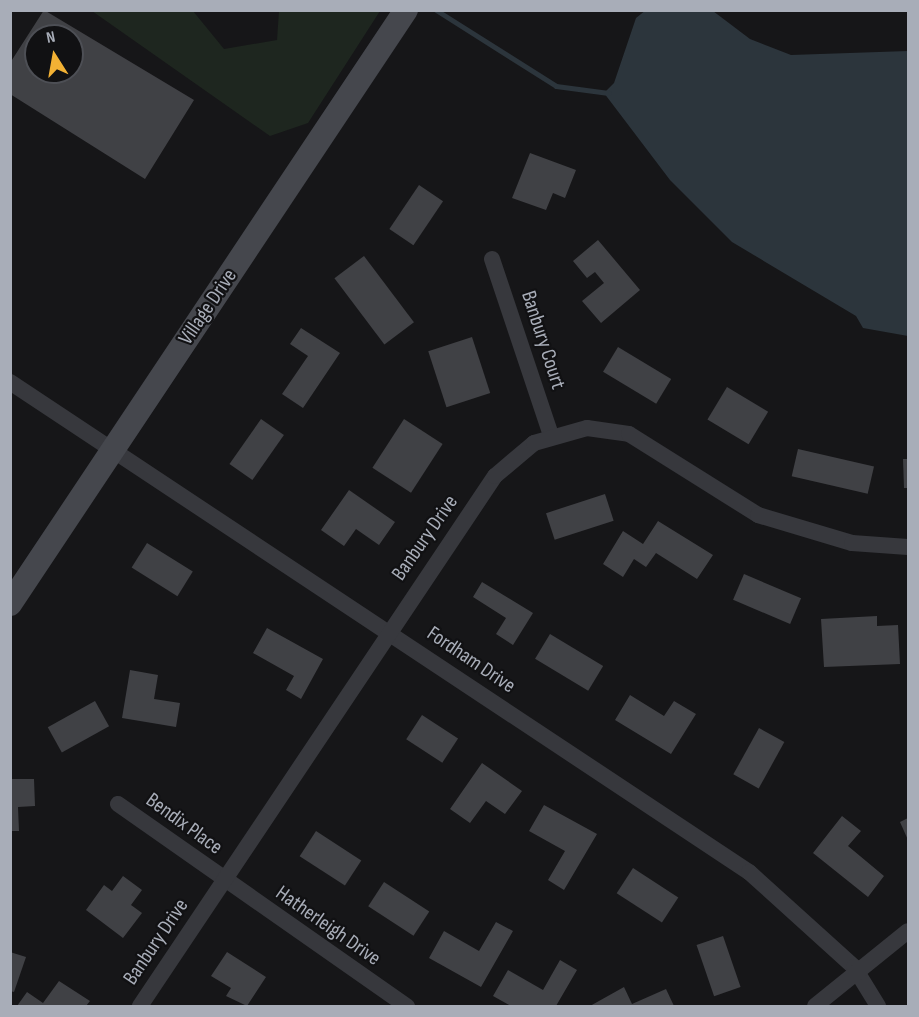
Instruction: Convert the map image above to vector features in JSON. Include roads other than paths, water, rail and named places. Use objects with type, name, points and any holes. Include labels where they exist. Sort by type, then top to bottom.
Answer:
[{"type":"main road","name":"Village Drive","points":[[10,604],[406,10]]},
{"type":"street","name":"Banbury Court","points":[[492,259],[550,435]]},
{"type":"street","name":"Fordham Drive","points":[[10,382],[749,872],[859,973],[879,1006]]},
{"type":"street","name":"Banbury Drive","points":[[140,1006],[388,631],[495,476],[519,452],[550,435],[587,428],[629,434],[724,498],[769,519],[852,543],[909,547]]},
{"type":"street","name":"Bendix Place","points":[[118,804],[224,881]]},
{"type":"street","name":"Hatherleigh Drive","points":[[224,881],[407,1006]]},
{"type":"street","points":[[815,1006],[909,931]]},
{"type":"waterway","points":[[436,10],[556,86],[609,93]]}]
